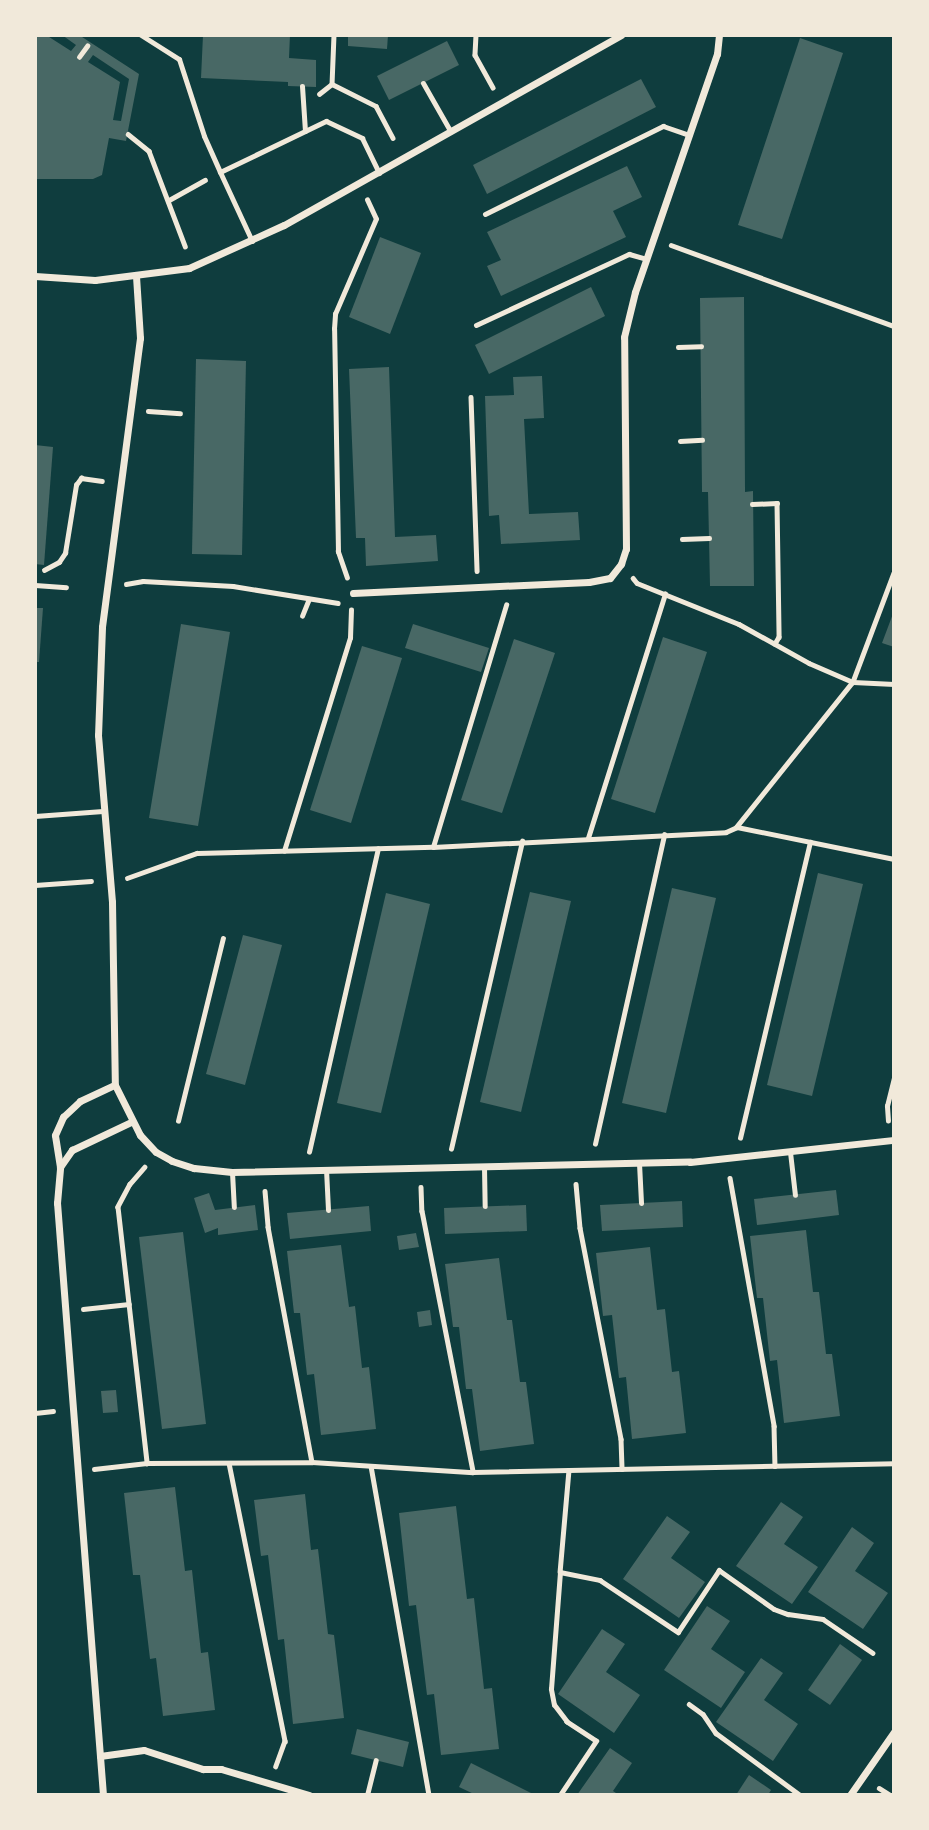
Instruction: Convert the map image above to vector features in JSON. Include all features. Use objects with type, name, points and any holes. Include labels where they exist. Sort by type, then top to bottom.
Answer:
[{"type":"street","points":[[35,276],[95,280],[189,268],[252,241],[359,184],[621,35]]},
{"type":"street","points":[[353,593],[610,578],[621,564],[626,549],[624,337],[652,239],[717,54],[719,35]]},
{"type":"street","points":[[136,276],[139,338],[99,667],[98,735],[112,902],[115,1085],[131,1122],[156,1152],[194,1168],[232,1172],[735,1159],[894,1140]]},
{"type":"street","points":[[103,1795],[80,1471],[57,1203],[60,1167],[55,1135],[63,1117],[80,1101],[115,1085]]},
{"type":"street","points":[[60,1167],[72,1150],[131,1122]]},
{"type":"street","points":[[850,1795],[894,1732]]},
{"type":"street","points":[[100,1756],[144,1750],[203,1769],[222,1769],[309,1795]]},
{"type":"lane","points":[[141,35],[179,59],[204,136],[252,241]]},
{"type":"lane","points":[[423,83],[451,132]]},
{"type":"lane","points":[[302,86],[305,131]]},
{"type":"lane","points":[[220,172],[326,121],[362,138],[379,173]]},
{"type":"lane","points":[[485,214],[663,126],[689,135]]},
{"type":"lane","points":[[476,326],[629,254],[646,260]]},
{"type":"lane","points":[[35,816],[103,811]]},
{"type":"lane","points":[[790,1152],[795,1195]]},
{"type":"lane","points":[[639,1163],[641,1203]]},
{"type":"lane","points":[[484,1167],[485,1206]]},
{"type":"lane","points":[[326,1170],[328,1210]]},
{"type":"lane","points":[[232,1172],[234,1207]]},
{"type":"lane","points":[[367,1795],[376,1760]]},
{"type":"path","points":[[334,35],[332,84],[376,106],[393,138]]},
{"type":"path","points":[[477,35],[475,55],[492,84]]},
{"type":"path","points":[[79,57],[87,46]]},
{"type":"path","points":[[128,134],[149,151],[185,246]]},
{"type":"path","points":[[169,200],[220,172]]},
{"type":"path","points":[[284,851],[350,638],[353,593],[338,552],[334,329],[335,314],[376,219],[359,184]]},
{"type":"path","points":[[652,239],[894,326]]},
{"type":"path","points":[[678,347],[701,346]]},
{"type":"path","points":[[471,397],[478,587]]},
{"type":"path","points":[[130,410],[180,413]]},
{"type":"path","points":[[680,441],[702,440]]},
{"type":"path","points":[[44,570],[59,562],[65,553],[76,485],[81,478],[121,482]]},
{"type":"path","points":[[752,504],[777,503],[779,637],[775,644]]},
{"type":"path","points":[[682,539],[709,538]]},
{"type":"path","points":[[621,564],[637,583],[739,624],[853,682],[894,684]]},
{"type":"path","points":[[126,878],[197,853],[433,847],[726,832],[737,827],[853,682],[894,573]]},
{"type":"path","points":[[126,584],[143,581],[233,586],[336,605],[353,593]]},
{"type":"path","points":[[35,585],[66,587]]},
{"type":"path","points":[[433,847],[507,604],[507,586]]},
{"type":"path","points":[[587,838],[665,594]]},
{"type":"path","points":[[302,616],[309,599]]},
{"type":"path","points":[[737,827],[894,859]]},
{"type":"path","points":[[595,1146],[664,835]]},
{"type":"path","points":[[451,1149],[522,841]]},
{"type":"path","points":[[740,1138],[810,842]]},
{"type":"path","points":[[309,1170],[311,1140],[378,849]]},
{"type":"path","points":[[35,885],[91,881]]},
{"type":"path","points":[[178,1121],[223,938]]},
{"type":"path","points":[[889,1123],[887,1105],[894,1077]]},
{"type":"path","points":[[145,1167],[130,1184],[118,1207],[147,1463]]},
{"type":"path","points":[[730,1177],[774,1426],[775,1466]]},
{"type":"path","points":[[576,1183],[580,1228],[621,1438],[622,1469]]},
{"type":"path","points":[[421,1186],[422,1211],[473,1472]]},
{"type":"path","points":[[265,1189],[268,1227],[312,1462]]},
{"type":"path","points":[[108,1306],[129,1304]]},
{"type":"path","points":[[35,1413],[47,1412]]},
{"type":"path","points":[[80,1471],[147,1463],[312,1462],[473,1472],[894,1463]]},
{"type":"path","points":[[229,1463],[285,1741],[270,1784]]},
{"type":"path","points":[[371,1466],[429,1795]]},
{"type":"path","points":[[560,1795],[596,1741],[567,1723],[554,1704],[551,1689],[569,1470]]},
{"type":"path","points":[[560,1572],[600,1580],[678,1632],[719,1570],[774,1609],[823,1619],[873,1653]]},
{"type":"path","points":[[689,1704],[703,1714],[716,1733],[800,1795]]},
{"type":"building","points":[[35,35],[46,35],[71,51],[76,45],[62,35],[79,35],[139,74],[126,141],[109,138],[102,175],[93,179],[35,179]],"holes":[[[93,55],[129,79],[121,121],[113,120],[120,82],[88,62]]]},
{"type":"building","points":[[203,35],[290,35],[289,58],[316,60],[316,87],[288,86],[288,82],[201,78]]},
{"type":"building","points":[[348,35],[388,35],[387,49],[348,46]]},
{"type":"building","points":[[800,38],[843,53],[782,239],[738,225]]},
{"type":"building","points":[[447,41],[459,65],[389,100],[377,76]]},
{"type":"building","points":[[641,79],[656,107],[487,194],[473,165]]},
{"type":"building","points":[[627,166],[642,197],[613,211],[626,237],[501,296],[487,266],[501,260],[487,232]]},
{"type":"building","points":[[380,237],[421,253],[390,334],[349,317]]},
{"type":"building","points":[[591,287],[605,316],[489,374],[475,345]]},
{"type":"building","points":[[744,297],[745,492],[753,491],[754,586],[710,586],[708,492],[702,492],[700,298]]},
{"type":"building","points":[[196,359],[246,361],[242,555],[192,554]]},
{"type":"building","points":[[389,367],[395,537],[436,535],[438,561],[366,566],[365,538],[356,538],[349,369]]},
{"type":"building","points":[[542,376],[544,418],[524,419],[529,514],[578,512],[580,540],[501,544],[499,515],[489,516],[485,396],[514,395],[513,377]]},
{"type":"building","points":[[35,445],[53,447],[44,565],[35,564]]},
{"type":"building","points":[[35,608],[43,608],[39,662],[35,662]]},
{"type":"building","points":[[894,611],[894,647],[882,643]]},
{"type":"building","points":[[181,624],[230,632],[198,826],[149,818]]},
{"type":"building","points":[[413,624],[489,648],[481,672],[405,648]]},
{"type":"building","points":[[663,637],[707,652],[655,813],[611,799]]},
{"type":"building","points":[[514,639],[555,653],[502,813],[461,800]]},
{"type":"building","points":[[362,646],[402,658],[351,823],[310,810]]},
{"type":"building","points":[[818,873],[863,884],[812,1096],[767,1085]]},
{"type":"building","points":[[672,888],[716,898],[666,1113],[622,1103]]},
{"type":"building","points":[[530,892],[571,901],[521,1112],[480,1102]]},
{"type":"building","points":[[386,893],[430,904],[381,1113],[337,1103]]},
{"type":"building","points":[[243,935],[282,945],[245,1085],[206,1074]]},
{"type":"building","points":[[836,1190],[839,1215],[757,1225],[754,1199]]},
{"type":"building","points":[[209,1193],[215,1210],[255,1205],[258,1230],[218,1235],[218,1228],[205,1233],[194,1198]]},
{"type":"building","points":[[682,1201],[683,1227],[602,1231],[600,1205]]},
{"type":"building","points":[[526,1205],[527,1231],[445,1234],[444,1208]]},
{"type":"building","points":[[369,1206],[371,1231],[290,1239],[287,1213]]},
{"type":"building","points":[[806,1230],[813,1292],[819,1292],[826,1354],[832,1354],[840,1416],[784,1423],[777,1360],[770,1361],[763,1298],[757,1298],[750,1236]]},
{"type":"building","points":[[183,1232],[206,1424],[162,1429],[139,1237]]},
{"type":"building","points":[[416,1233],[419,1247],[399,1250],[397,1236]]},
{"type":"building","points":[[341,1245],[349,1307],[355,1306],[362,1368],[369,1367],[376,1429],[321,1435],[314,1374],[307,1375],[300,1313],[294,1313],[287,1251]]},
{"type":"building","points":[[650,1247],[657,1310],[665,1309],[672,1372],[679,1371],[686,1433],[632,1439],[626,1377],[619,1378],[612,1315],[603,1316],[596,1253]]},
{"type":"building","points":[[499,1258],[507,1320],[512,1320],[520,1382],[526,1382],[534,1444],[480,1451],[472,1389],[466,1389],[459,1327],[453,1327],[445,1264]]},
{"type":"building","points":[[430,1310],[432,1325],[419,1327],[417,1312]]},
{"type":"building","points":[[116,1390],[118,1412],[103,1413],[101,1391]]},
{"type":"building","points":[[175,1487],[185,1571],[192,1570],[201,1653],[208,1652],[215,1710],[163,1716],[156,1658],[150,1659],[140,1575],[133,1575],[124,1493]]},
{"type":"building","points":[[305,1494],[311,1550],[318,1549],[328,1634],[334,1635],[344,1718],[293,1724],[284,1639],[278,1640],[268,1555],[261,1556],[254,1500]]},
{"type":"building","points":[[781,1502],[803,1517],[784,1544],[818,1567],[792,1604],[736,1566]]},
{"type":"building","points":[[456,1506],[467,1599],[474,1598],[484,1689],[492,1688],[499,1749],[441,1755],[434,1694],[427,1695],[416,1605],[409,1606],[399,1513]]},
{"type":"building","points":[[667,1516],[690,1532],[671,1558],[705,1582],[679,1618],[623,1579]]},
{"type":"building","points":[[852,1527],[874,1543],[855,1571],[888,1593],[863,1629],[808,1592]]},
{"type":"building","points":[[707,1606],[730,1621],[711,1649],[745,1672],[721,1708],[664,1670]]},
{"type":"building","points":[[602,1629],[625,1644],[606,1672],[640,1695],[614,1733],[558,1694]]},
{"type":"building","points":[[840,1644],[862,1660],[830,1705],[808,1690]]},
{"type":"building","points":[[761,1658],[783,1673],[764,1700],[798,1724],[773,1761],[716,1722]]},
{"type":"building","points":[[357,1729],[409,1742],[403,1767],[351,1754]]},
{"type":"building","points":[[610,1748],[632,1763],[613,1791],[619,1795],[577,1795]]},
{"type":"building","points":[[471,1763],[535,1795],[476,1795],[459,1787]]},
{"type":"building","points":[[749,1775],[771,1790],[768,1795],[736,1795]]}]
